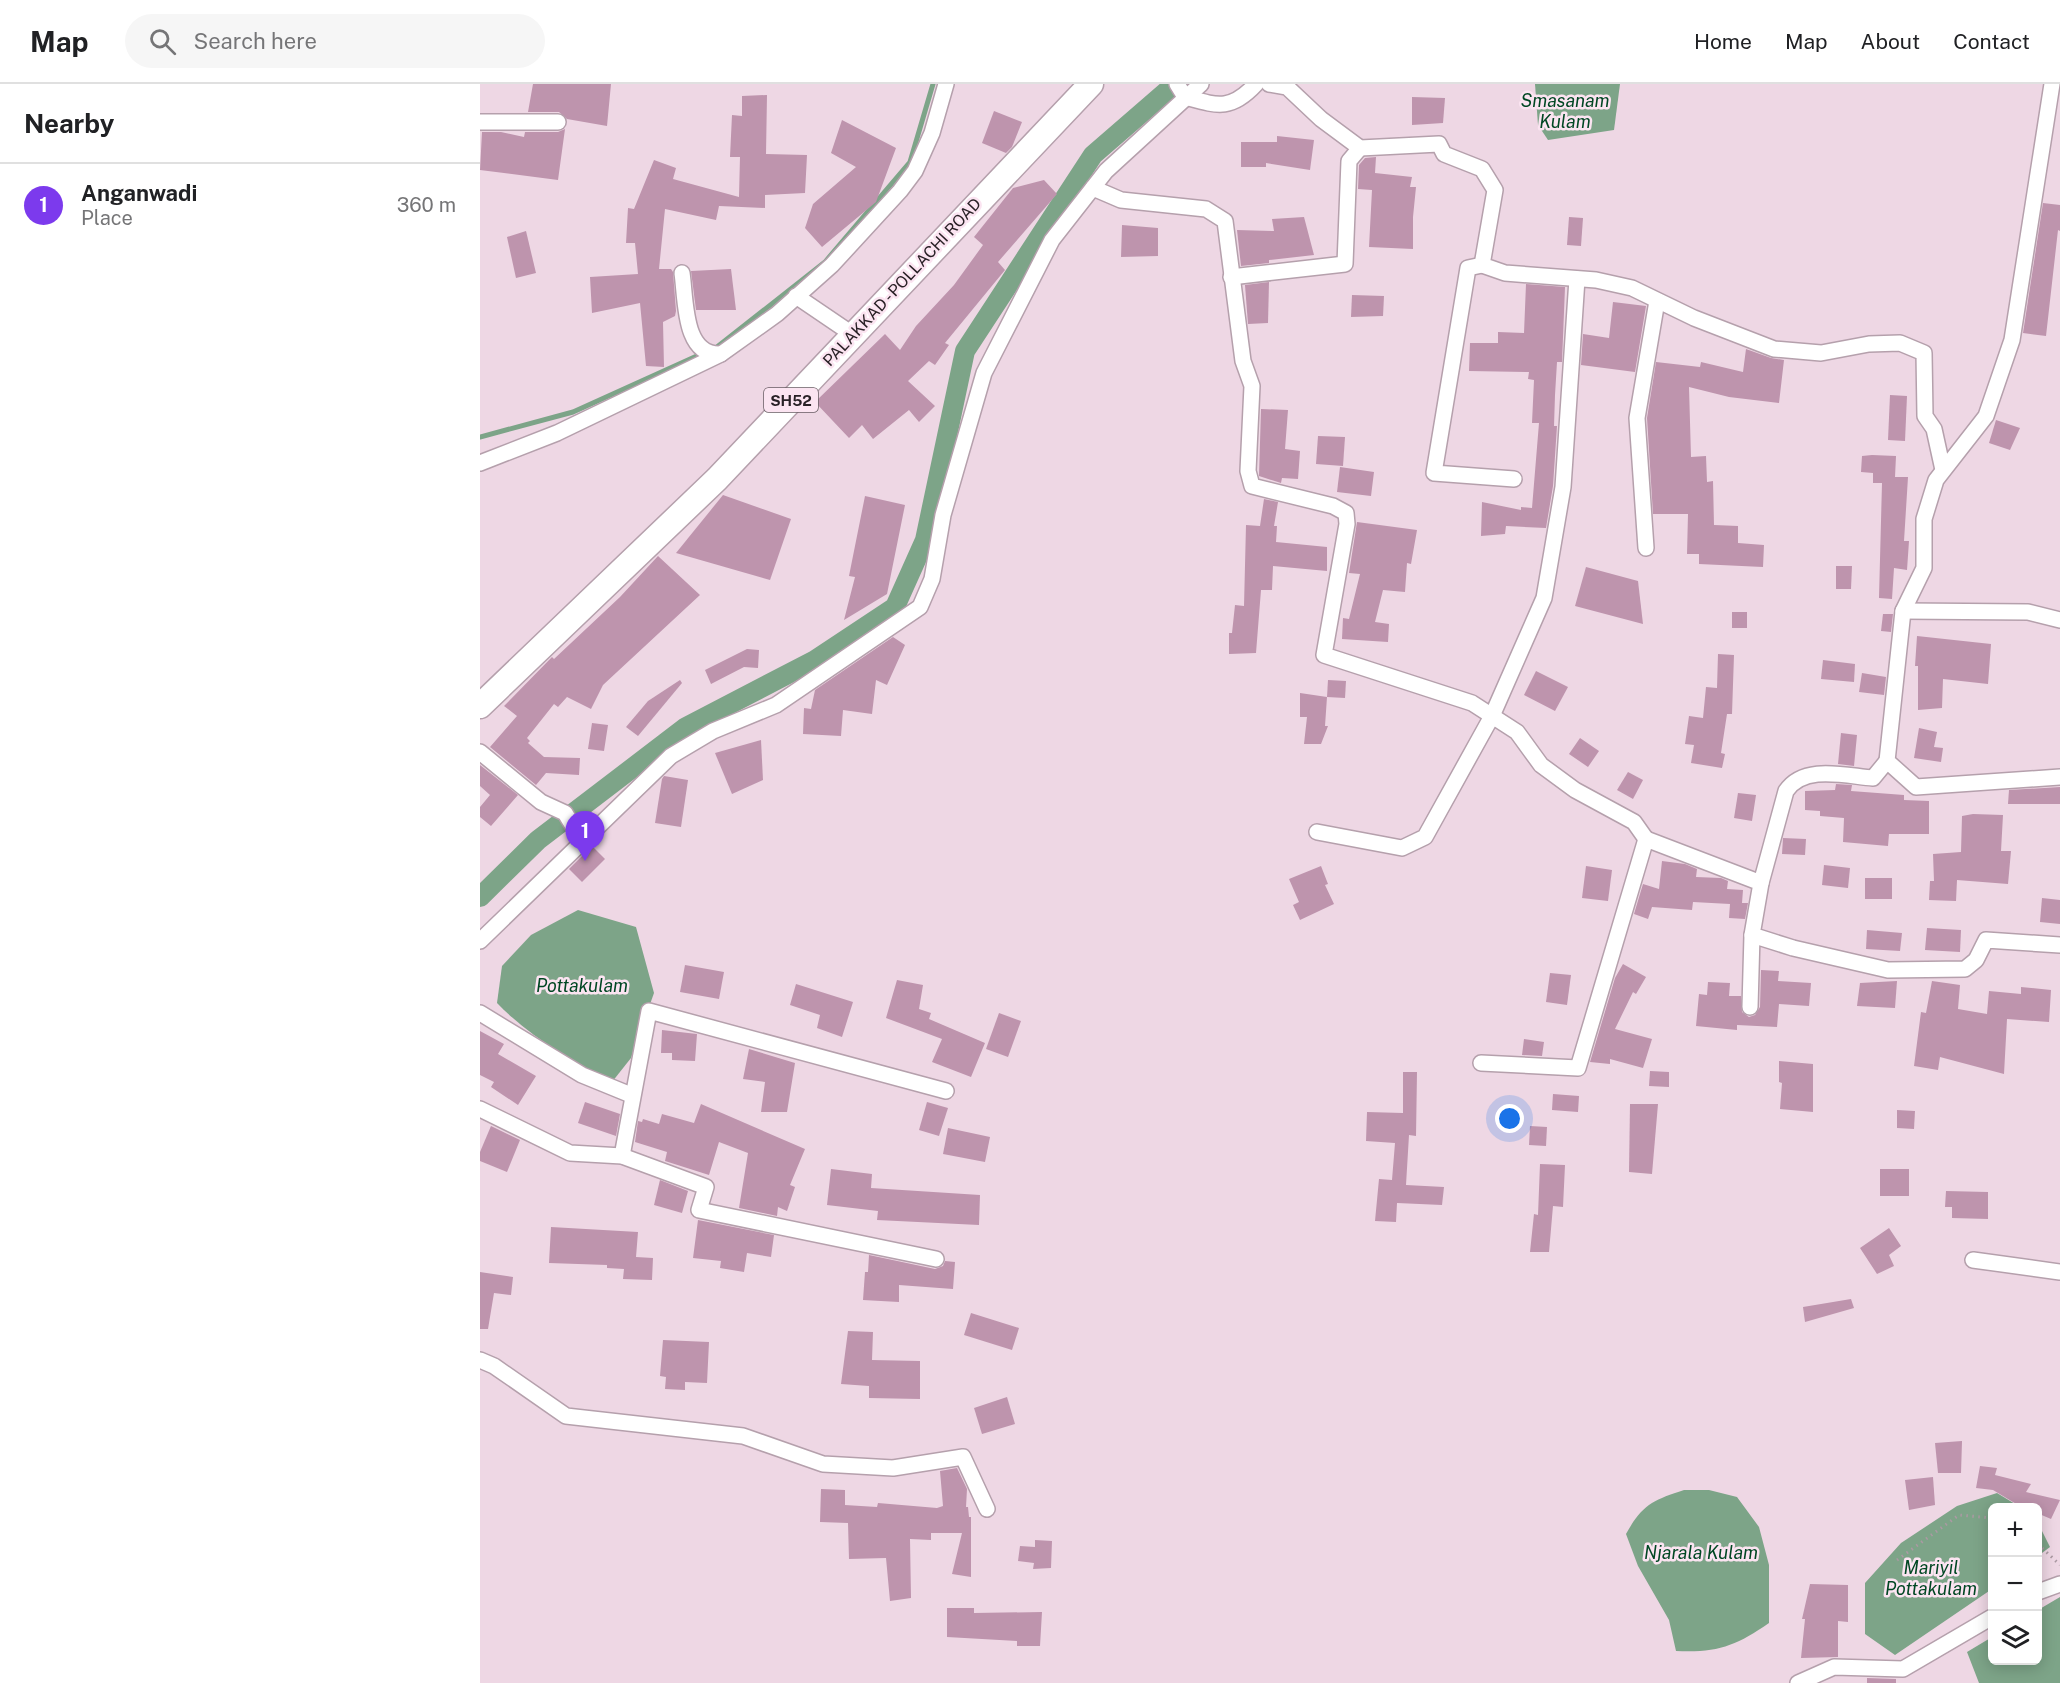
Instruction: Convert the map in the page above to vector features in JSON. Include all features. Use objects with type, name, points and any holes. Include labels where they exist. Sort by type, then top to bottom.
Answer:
[{"type":"main road","name":"PALAKKAD - POLLACHI ROAD","points":[[480,706],[717,479],[1091,84]]},
{"type":"street","points":[[480,463],[557,433],[721,354],[777,314],[832,265],[900,191],[915,171],[939,113],[946,84]]},
{"type":"street","points":[[480,941],[671,756],[713,731],[776,705],[920,607],[932,579],[943,515],[984,373],[1052,240],[1106,171],[1181,91],[1201,84]]},
{"type":"street","points":[[1181,91],[1227,105],[1243,98],[1256,84]]},
{"type":"street","points":[[1269,84],[1287,87],[1321,119],[1360,148],[1439,144],[1444,154],[1482,169],[1495,190],[1482,265]]},
{"type":"street","points":[[1750,1007],[1752,935],[1764,864],[1791,784],[1811,774],[1873,777],[1887,761],[1903,612],[1924,568],[1924,519],[1936,480],[1986,416],[2012,340],[2052,84]]},
{"type":"street","points":[[480,122],[558,122]]},
{"type":"street","points":[[1231,276],[1345,264],[1349,161],[1360,148]]},
{"type":"street","points":[[1093,188],[1121,200],[1206,209],[1225,221],[1243,361],[1252,386],[1248,471],[1252,486],[1333,506],[1346,513],[1347,524],[1324,656],[1472,703],[1517,732],[1541,765],[1575,790],[1634,822],[1646,839],[1761,883]]},
{"type":"street","points":[[1514,479],[1434,473],[1468,268],[1482,265],[1505,273],[1577,279],[1632,288],[1694,318],[1774,349],[1821,352],[1869,344],[1900,343],[1924,353],[1925,416],[1934,429],[1943,470]]},
{"type":"street","points":[[682,273],[690,332],[700,349],[709,353],[721,354]]},
{"type":"street","points":[[1317,832],[1402,848],[1425,837],[1492,716],[1544,598],[1563,488],[1577,279]]},
{"type":"street","points":[[796,296],[852,334]]},
{"type":"street","points":[[1646,548],[1637,418],[1657,301]]},
{"type":"street","points":[[1903,612],[2028,612],[2060,620]]},
{"type":"street","points":[[480,752],[541,802],[565,813],[582,841]]},
{"type":"street","points":[[1887,761],[1916,787],[2060,777]]},
{"type":"street","points":[[1481,1063],[1578,1068],[1646,839]]},
{"type":"street","points":[[1752,935],[1793,948],[1888,970],[1965,969],[1976,960],[1986,940],[2060,945]]},
{"type":"street","points":[[622,1156],[631,1095],[649,1011],[946,1091]]},
{"type":"street","points":[[480,1014],[582,1074],[631,1095]]},
{"type":"street","points":[[480,1109],[570,1153],[622,1156],[706,1187],[699,1210],[936,1259]]},
{"type":"street","points":[[1973,1260],[2060,1272]]},
{"type":"street","points":[[480,1360],[494,1366],[566,1416],[743,1436],[823,1464],[893,1468],[963,1457],[987,1509]]},
{"type":"street","points":[[2042,1590],[2060,1584]]},
{"type":"street","points":[[1798,1683],[1834,1667],[1903,1669],[1988,1619]]},
{"type":"path","points":[[1897,1560],[1959,1515],[1988,1518]]},
{"type":"path","points":[[2042,1549],[2060,1565]]},
{"type":"water","name":"Smasanam Kulam","points":[[1535,84],[1620,84],[1614,130],[1548,140],[1538,125]]},
{"type":"water","name":"Pottakulam","points":[[578,910],[636,927],[654,993],[631,1058],[612,1082],[551,1047],[523,1027],[497,1003],[502,966],[531,935]]},
{"type":"water","name":"Njarala Kulam","points":[[1684,1490],[1709,1490],[1737,1497],[1759,1527],[1769,1565],[1769,1623],[1736,1642],[1703,1651],[1676,1651],[1669,1620],[1638,1566],[1626,1534],[1637,1516],[1649,1505]]},
{"type":"water","name":"Mariyil Pottakulam","points":[[1997,1493],[2013,1503],[1988,1503],[1988,1592],[1895,1655],[1865,1634],[1865,1583],[1901,1543],[1957,1506]]},
{"type":"water","points":[[2042,1531],[2050,1547],[2042,1553]]},
{"type":"water","points":[[2060,1597],[2060,1683],[1979,1683],[1967,1652],[1988,1639],[1988,1665],[2042,1665],[2042,1608]]},
{"type":"building","points":[[533,84],[611,84],[607,126],[567,119],[559,112],[528,112]]},
{"type":"building","points":[[767,95],[766,154],[807,155],[805,193],[765,195],[765,208],[719,206],[716,220],[665,209],[659,269],[671,269],[673,272],[676,311],[675,316],[663,322],[664,367],[646,366],[640,303],[592,313],[590,277],[638,274],[635,243],[626,243],[628,208],[634,209],[654,160],[676,168],[673,179],[739,197],[740,157],[730,157],[732,115],[742,116],[742,96]]},
{"type":"building","points":[[1412,97],[1445,98],[1443,123],[1412,125]]},
{"type":"building","points":[[994,111],[1022,122],[1012,147],[1006,153],[982,143]]},
{"type":"building","points":[[842,120],[896,148],[876,202],[822,247],[805,228],[813,204],[856,167],[831,153]]},
{"type":"building","points":[[565,129],[558,180],[480,170],[482,132],[501,132],[524,137],[525,132],[558,132]]},
{"type":"building","points":[[1277,136],[1314,140],[1310,170],[1266,163],[1266,167],[1241,167],[1241,142],[1277,142]]},
{"type":"building","points":[[1376,157],[1375,173],[1412,177],[1410,187],[1416,187],[1413,249],[1369,247],[1372,190],[1358,189],[1359,165],[1365,158]]},
{"type":"building","points":[[1044,180],[1057,194],[998,262],[1005,270],[945,343],[949,345],[935,365],[929,361],[908,381],[935,406],[919,422],[909,410],[873,439],[862,425],[849,438],[815,402],[885,334],[900,350],[916,326],[954,285],[983,245],[974,237],[1013,188]]},
{"type":"building","points":[[2043,203],[2060,205],[2060,231],[2058,230],[2046,336],[2023,333]]},
{"type":"building","points":[[1304,217],[1314,255],[1241,266],[1237,230],[1274,231],[1272,219]]},
{"type":"building","points":[[1569,217],[1583,218],[1581,246],[1567,245]]},
{"type":"building","points":[[1122,225],[1158,228],[1158,256],[1121,257]]},
{"type":"building","points":[[526,231],[536,273],[516,278],[507,237]]},
{"type":"building","points":[[731,269],[736,310],[696,310],[691,271]]},
{"type":"building","points":[[1269,282],[1268,323],[1248,324],[1245,285]]},
{"type":"building","points":[[1526,284],[1565,287],[1562,362],[1557,362],[1555,395],[1554,426],[1557,426],[1553,486],[1546,528],[1506,526],[1505,534],[1481,536],[1482,502],[1521,510],[1521,507],[1532,508],[1539,423],[1532,423],[1534,380],[1528,379],[1529,372],[1469,371],[1470,343],[1498,343],[1498,332],[1524,333]]},
{"type":"building","points":[[1352,295],[1384,296],[1383,316],[1351,317]]},
{"type":"building","points":[[1613,302],[1646,306],[1635,372],[1581,365],[1583,334],[1609,338]]},
{"type":"building","points":[[1746,349],[1784,360],[1779,403],[1729,397],[1689,387],[1691,457],[1706,456],[1707,482],[1713,481],[1714,525],[1738,526],[1738,543],[1764,545],[1763,567],[1699,564],[1699,554],[1687,554],[1688,514],[1653,514],[1647,418],[1656,362],[1700,367],[1701,362],[1743,372]]},
{"type":"building","points":[[1890,395],[1907,396],[1905,441],[1888,440]]},
{"type":"building","points":[[1261,409],[1288,410],[1285,449],[1300,451],[1298,479],[1282,478],[1281,483],[1259,476]]},
{"type":"building","points":[[1996,420],[2020,428],[2010,450],[1989,443]]},
{"type":"building","points":[[1318,436],[1345,437],[1343,466],[1316,464]]},
{"type":"building","points":[[1862,456],[1896,456],[1895,477],[1908,477],[1904,541],[1909,541],[1907,570],[1894,568],[1892,599],[1879,598],[1882,483],[1873,483],[1873,473],[1861,472]]},
{"type":"building","points":[[1340,467],[1374,472],[1371,496],[1337,492]]},
{"type":"building","points":[[723,495],[791,519],[770,580],[676,553]]},
{"type":"building","points":[[865,496],[905,505],[887,594],[844,620],[855,577],[849,576]]},
{"type":"building","points":[[1264,499],[1278,502],[1274,526],[1277,526],[1276,542],[1327,547],[1327,571],[1273,566],[1272,590],[1261,590],[1256,653],[1229,654],[1229,633],[1232,633],[1235,605],[1244,606],[1246,525],[1260,526]]},
{"type":"building","points":[[1357,522],[1417,530],[1411,564],[1407,563],[1405,592],[1383,590],[1375,622],[1389,624],[1388,642],[1342,639],[1343,618],[1349,619],[1360,574],[1349,573]]},
{"type":"building","points":[[658,556],[700,595],[603,685],[591,709],[567,697],[558,707],[554,704],[527,738],[530,741],[528,743],[544,757],[580,758],[579,775],[546,773],[536,785],[490,747],[517,716],[504,706],[552,657],[554,659],[620,597]]},
{"type":"building","points":[[1836,566],[1852,566],[1851,589],[1836,589]]},
{"type":"building","points":[[1586,567],[1638,581],[1643,624],[1575,606]]},
{"type":"building","points":[[1732,612],[1747,612],[1747,628],[1732,628]]},
{"type":"building","points":[[1883,614],[1893,614],[1891,632],[1881,631]]},
{"type":"building","points":[[1917,636],[1991,644],[1988,684],[1943,679],[1942,708],[1918,710],[1918,666],[1915,666]]},
{"type":"building","points":[[893,637],[905,645],[887,685],[876,680],[872,714],[843,710],[841,736],[803,734],[804,708],[811,709],[815,690]]},
{"type":"building","points":[[747,649],[759,650],[758,668],[744,667],[711,684],[705,670]]},
{"type":"building","points":[[1718,654],[1734,655],[1732,714],[1727,714],[1721,753],[1725,754],[1722,768],[1691,763],[1694,745],[1685,744],[1689,716],[1703,718],[1706,687],[1717,688]]},
{"type":"building","points":[[1823,660],[1855,664],[1854,682],[1821,679]]},
{"type":"building","points":[[1536,671],[1568,687],[1555,711],[1524,695]]},
{"type":"building","points":[[1862,673],[1886,677],[1884,695],[1859,692]]},
{"type":"building","points":[[680,680],[682,683],[638,736],[626,727],[648,701]]},
{"type":"building","points":[[1328,680],[1346,681],[1345,698],[1327,697]]},
{"type":"building","points":[[1300,693],[1327,697],[1325,726],[1328,726],[1321,744],[1304,744],[1307,717],[1300,717]]},
{"type":"building","points":[[592,723],[608,725],[604,751],[588,749]]},
{"type":"building","points":[[1919,728],[1937,732],[1934,747],[1943,748],[1941,762],[1914,758]]},
{"type":"building","points":[[1841,733],[1857,735],[1854,766],[1838,764]]},
{"type":"building","points":[[1580,738],[1599,751],[1588,767],[1569,754]]},
{"type":"building","points":[[761,740],[763,780],[732,794],[715,753]]},
{"type":"building","points":[[480,765],[518,795],[491,826],[480,817],[480,807],[490,795],[480,786]]},
{"type":"building","points":[[1628,772],[1643,780],[1633,799],[1617,790]]},
{"type":"building","points":[[664,776],[688,780],[681,827],[655,823]]},
{"type":"building","points":[[1836,784],[1852,785],[1851,791],[1904,795],[1904,800],[1929,801],[1929,834],[1889,834],[1888,846],[1843,842],[1844,818],[1820,816],[1820,811],[1805,810],[1805,791],[1835,790]]},
{"type":"building","points":[[2060,787],[2060,804],[2008,804],[2009,790]]},
{"type":"building","points":[[1738,793],[1756,795],[1752,821],[1734,818]]},
{"type":"building","points":[[2003,815],[2001,851],[2011,851],[2008,884],[1957,880],[1956,901],[1929,900],[1930,881],[1934,881],[1933,854],[1961,852],[1962,816]]},
{"type":"building","points":[[1783,838],[1806,839],[1805,855],[1782,854]]},
{"type":"building","points":[[592,846],[605,859],[582,882],[569,869]]},
{"type":"building","points":[[1662,861],[1685,864],[1697,869],[1696,877],[1721,878],[1728,881],[1727,889],[1743,890],[1742,903],[1748,903],[1745,919],[1729,918],[1730,904],[1693,902],[1692,910],[1652,907],[1648,919],[1634,914],[1643,884],[1659,889]]},
{"type":"building","points":[[1824,865],[1850,868],[1848,888],[1822,885]]},
{"type":"building","points":[[1321,866],[1328,884],[1325,885],[1334,904],[1300,920],[1293,905],[1299,902],[1289,879]]},
{"type":"building","points":[[1586,866],[1612,870],[1608,901],[1582,898]]},
{"type":"building","points":[[1865,878],[1892,878],[1892,899],[1865,899]]},
{"type":"building","points":[[2042,898],[2060,900],[2060,924],[2040,922]]},
{"type":"building","points":[[1927,928],[1961,930],[1960,952],[1925,950]]},
{"type":"building","points":[[1867,930],[1902,933],[1900,951],[1866,949]]},
{"type":"building","points":[[1623,964],[1646,977],[1636,994],[1633,992],[1615,1029],[1652,1039],[1643,1068],[1610,1059],[1610,1064],[1590,1062],[1615,978]]},
{"type":"building","points":[[685,965],[724,972],[719,999],[680,992]]},
{"type":"building","points":[[1761,970],[1779,971],[1778,981],[1811,983],[1809,1006],[1779,1004],[1777,1027],[1737,1025],[1737,1030],[1696,1026],[1699,994],[1707,995],[1708,982],[1730,983],[1729,996],[1741,996],[1742,1012],[1749,1017],[1755,1015],[1760,1007]]},
{"type":"building","points":[[1550,973],[1571,975],[1567,1005],[1546,1002]]},
{"type":"building","points":[[897,980],[923,985],[919,1009],[931,1013],[929,1019],[985,1043],[971,1077],[932,1062],[942,1039],[886,1018]]},
{"type":"building","points":[[1897,981],[1895,1008],[1857,1006],[1860,983]]},
{"type":"building","points":[[1932,981],[1960,985],[1958,1009],[1987,1014],[1989,991],[2021,994],[2021,987],[2051,990],[2049,1022],[2007,1019],[2004,1074],[1940,1057],[1938,1070],[1914,1066],[1921,1012],[1926,1013]]},
{"type":"building","points":[[796,984],[853,1002],[842,1037],[817,1028],[820,1015],[790,1005]]},
{"type":"building","points":[[999,1013],[1021,1021],[1008,1057],[986,1049]]},
{"type":"building","points":[[662,1030],[697,1034],[695,1061],[672,1060],[672,1053],[661,1053]]},
{"type":"building","points":[[480,1031],[504,1044],[498,1054],[536,1076],[518,1105],[491,1087],[494,1082],[480,1075]]},
{"type":"building","points":[[1524,1039],[1544,1042],[1542,1056],[1522,1055]]},
{"type":"building","points":[[749,1049],[795,1063],[787,1112],[761,1112],[765,1082],[743,1079]]},
{"type":"building","points":[[1779,1061],[1813,1064],[1813,1112],[1780,1109],[1782,1083],[1779,1082]]},
{"type":"building","points":[[1650,1071],[1669,1072],[1669,1087],[1649,1086]]},
{"type":"building","points":[[1403,1072],[1417,1072],[1416,1136],[1409,1135],[1406,1185],[1444,1187],[1442,1205],[1397,1203],[1396,1222],[1375,1221],[1379,1179],[1392,1180],[1395,1143],[1366,1141],[1367,1112],[1403,1113]]},
{"type":"building","points":[[1553,1094],[1579,1096],[1578,1112],[1552,1110]]},
{"type":"building","points":[[585,1102],[620,1114],[616,1136],[578,1123]]},
{"type":"building","points":[[927,1102],[948,1108],[939,1136],[919,1130]]},
{"type":"building","points":[[701,1104],[805,1149],[790,1185],[795,1187],[787,1211],[778,1207],[777,1216],[739,1208],[748,1153],[719,1142],[709,1175],[665,1161],[667,1152],[635,1142],[638,1121],[642,1122],[643,1119],[659,1124],[662,1114],[694,1123]]},
{"type":"building","points":[[1630,1104],[1658,1104],[1652,1174],[1629,1172]]},
{"type":"building","points":[[1897,1110],[1915,1111],[1914,1129],[1897,1128]]},
{"type":"building","points":[[491,1126],[520,1140],[507,1172],[480,1161],[480,1152]]},
{"type":"building","points":[[1530,1126],[1547,1127],[1546,1146],[1529,1145]]},
{"type":"building","points":[[948,1128],[990,1137],[985,1162],[943,1154]]},
{"type":"building","points":[[1540,1164],[1565,1165],[1563,1207],[1553,1206],[1549,1252],[1530,1252],[1534,1214],[1538,1215]]},
{"type":"building","points":[[831,1169],[872,1174],[871,1188],[980,1195],[979,1225],[877,1220],[878,1211],[827,1205]]},
{"type":"building","points":[[1880,1169],[1909,1169],[1909,1196],[1880,1196]]},
{"type":"building","points":[[660,1180],[688,1191],[682,1213],[654,1205]]},
{"type":"building","points":[[1946,1191],[1988,1192],[1988,1219],[1952,1218],[1952,1207],[1945,1207]]},
{"type":"building","points":[[698,1220],[774,1235],[771,1257],[747,1253],[744,1272],[720,1268],[721,1261],[693,1258]]},
{"type":"building","points":[[551,1227],[638,1232],[636,1257],[653,1258],[652,1280],[623,1279],[624,1269],[607,1268],[607,1265],[549,1263]]},
{"type":"building","points":[[1889,1228],[1901,1246],[1889,1255],[1894,1266],[1877,1274],[1860,1248]]},
{"type":"building","points":[[869,1255],[935,1269],[943,1266],[945,1261],[955,1262],[953,1289],[899,1285],[899,1302],[863,1300]]},
{"type":"building","points":[[480,1272],[513,1277],[511,1295],[494,1293],[488,1329],[480,1329]]},
{"type":"building","points":[[1851,1299],[1854,1308],[1805,1322],[1803,1307]]},
{"type":"building","points":[[971,1313],[1019,1328],[1012,1350],[964,1335]]},
{"type":"building","points":[[848,1331],[873,1332],[872,1360],[920,1361],[920,1399],[869,1398],[869,1386],[841,1384]]},
{"type":"building","points":[[663,1340],[709,1342],[707,1383],[685,1382],[685,1390],[665,1389],[666,1377],[660,1376]]},
{"type":"building","points":[[1007,1397],[1015,1424],[982,1434],[974,1408]]},
{"type":"building","points":[[1962,1441],[1961,1473],[1938,1473],[1935,1443]]},
{"type":"building","points":[[1980,1466],[1997,1468],[1995,1475],[2031,1484],[2026,1492],[2060,1500],[2051,1519],[2042,1515],[2042,1503],[2015,1503],[1993,1490],[1976,1488]]},
{"type":"building","points":[[957,1468],[967,1489],[966,1507],[971,1517],[971,1577],[952,1574],[962,1533],[931,1533],[931,1540],[910,1539],[911,1598],[890,1601],[886,1558],[849,1559],[848,1523],[820,1522],[821,1489],[845,1490],[845,1505],[877,1507],[878,1503],[937,1508],[943,1506],[940,1471]]},
{"type":"building","points":[[1933,1477],[1935,1505],[1909,1510],[1905,1480]]},
{"type":"building","points":[[1035,1540],[1052,1541],[1051,1568],[1033,1569],[1034,1563],[1018,1561],[1020,1546],[1035,1547]]},
{"type":"building","points":[[1810,1584],[1848,1585],[1848,1622],[1838,1621],[1838,1657],[1801,1658],[1805,1619],[1802,1619]]},
{"type":"building","points":[[947,1608],[974,1608],[974,1613],[1042,1612],[1040,1646],[1017,1646],[1017,1641],[947,1637]]},
{"type":"building","points":[[1867,1678],[1896,1679],[1896,1683],[1867,1683]]},
{"type":"waterway","points":[[717,347],[825,262],[910,162],[933,84]]},
{"type":"waterway","points":[[480,897],[538,840],[686,727],[815,660],[895,607],[925,540],[965,351],[1093,155],[1175,84]]},
{"type":"waterway","points":[[480,437],[573,412],[699,355]]},
{"type":"place","name":"Anganwadi","points":[[585,861]]}]
